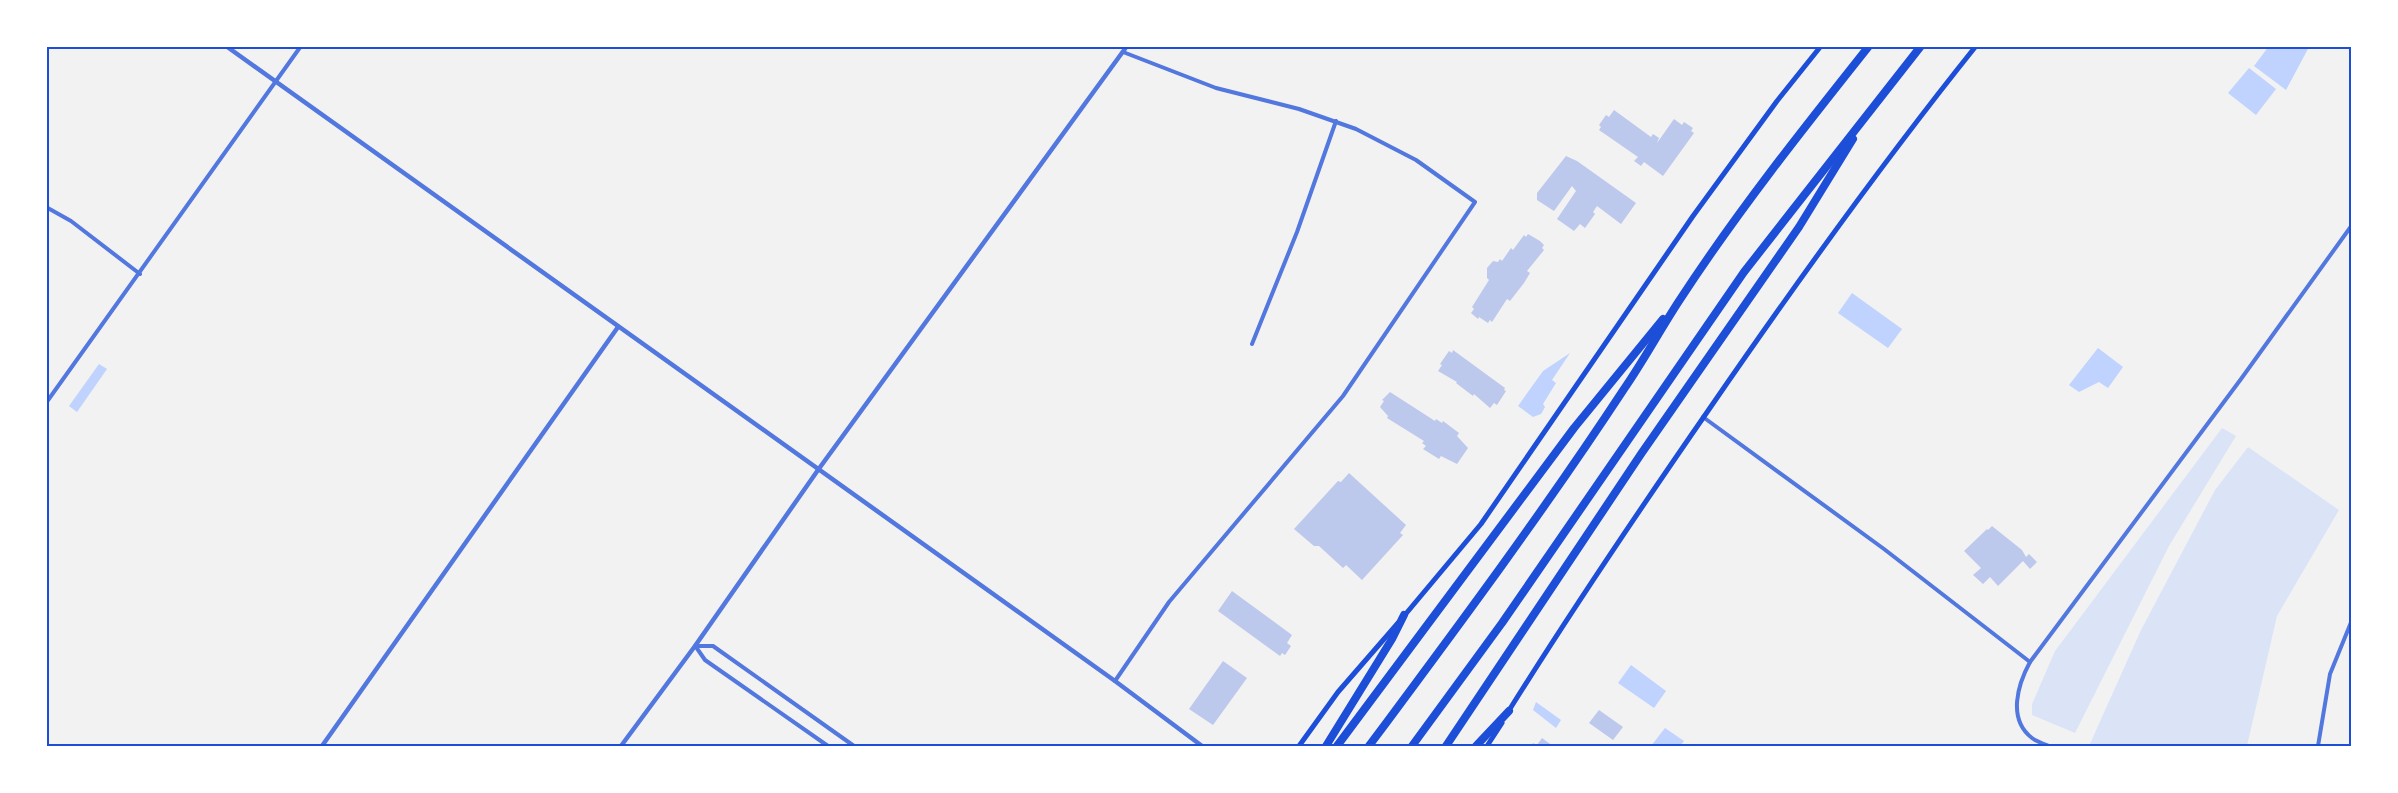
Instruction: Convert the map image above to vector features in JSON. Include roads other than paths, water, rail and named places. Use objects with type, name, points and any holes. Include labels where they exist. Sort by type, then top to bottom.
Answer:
[{"type":"highway","points":[[1369,747],[1499,571],[1625,388],[1680,300],[1775,167],[1869,46]]},
{"type":"highway","points":[[1412,747],[1509,613],[1744,272],[1921,46]]},
{"type":"highway","points":[[1447,745],[1641,454],[1799,227],[1872,107]]},
{"type":"highway","points":[[1337,747],[1574,428],[1680,300]]},
{"type":"highway","points":[[1326,747],[1392,639],[1404,615]]},
{"type":"highway","points":[[1476,747],[1509,711]]},
{"type":"main road","points":[[1299,747],[1338,692],[1481,524],[1693,216],[1821,46]]},
{"type":"main road","points":[[1486,747],[1546,650],[1703,417],[1868,185],[1976,46]]},
{"type":"street","points":[[226,46],[1115,681],[1202,747]]},
{"type":"street","points":[[46,404],[301,46]]},
{"type":"street","points":[[621,747],[818,470],[1125,49],[1216,88],[1336,121],[1402,152],[1475,202],[1343,396],[1169,602],[1115,681]]},
{"type":"street","points":[[1252,344],[1297,232],[1336,121]]},
{"type":"street","points":[[46,207],[71,221],[140,274]]},
{"type":"street","points":[[2049,747],[2030,737],[2021,723],[2016,703],[2020,680],[2030,662],[2241,379],[2352,225]]},
{"type":"street","points":[[326,745],[618,327]]},
{"type":"street","points":[[1703,417],[1884,549],[2030,662]]},
{"type":"street","points":[[2318,747],[2330,674],[2352,620]]},
{"type":"street","points":[[695,646],[705,660],[828,747]]},
{"type":"street","points":[[695,646],[713,646],[854,747]]},
{"type":"water","points":[[2269,46],[2309,47],[2286,90],[2254,66]]},
{"type":"water","points":[[2249,68],[2276,89],[2256,115],[2228,93]]},
{"type":"water","points":[[1852,293],[1902,329],[1888,348],[1838,313]]},
{"type":"water","points":[[2098,348],[2123,367],[2108,388],[2099,382],[2079,392],[2069,385]]},
{"type":"water","points":[[1570,353],[1552,380],[1556,383],[1543,404],[1545,407],[1541,414],[1533,417],[1518,406],[1543,371]]},
{"type":"water","points":[[99,364],[107,369],[77,412],[69,406]]},
{"type":"water","points":[[1631,665],[1666,691],[1654,708],[1618,683]]},
{"type":"water","points":[[1536,702],[1561,720],[1556,728],[1533,710]]},
{"type":"water","points":[[1665,728],[1684,741],[1680,746],[1651,746]]}]
